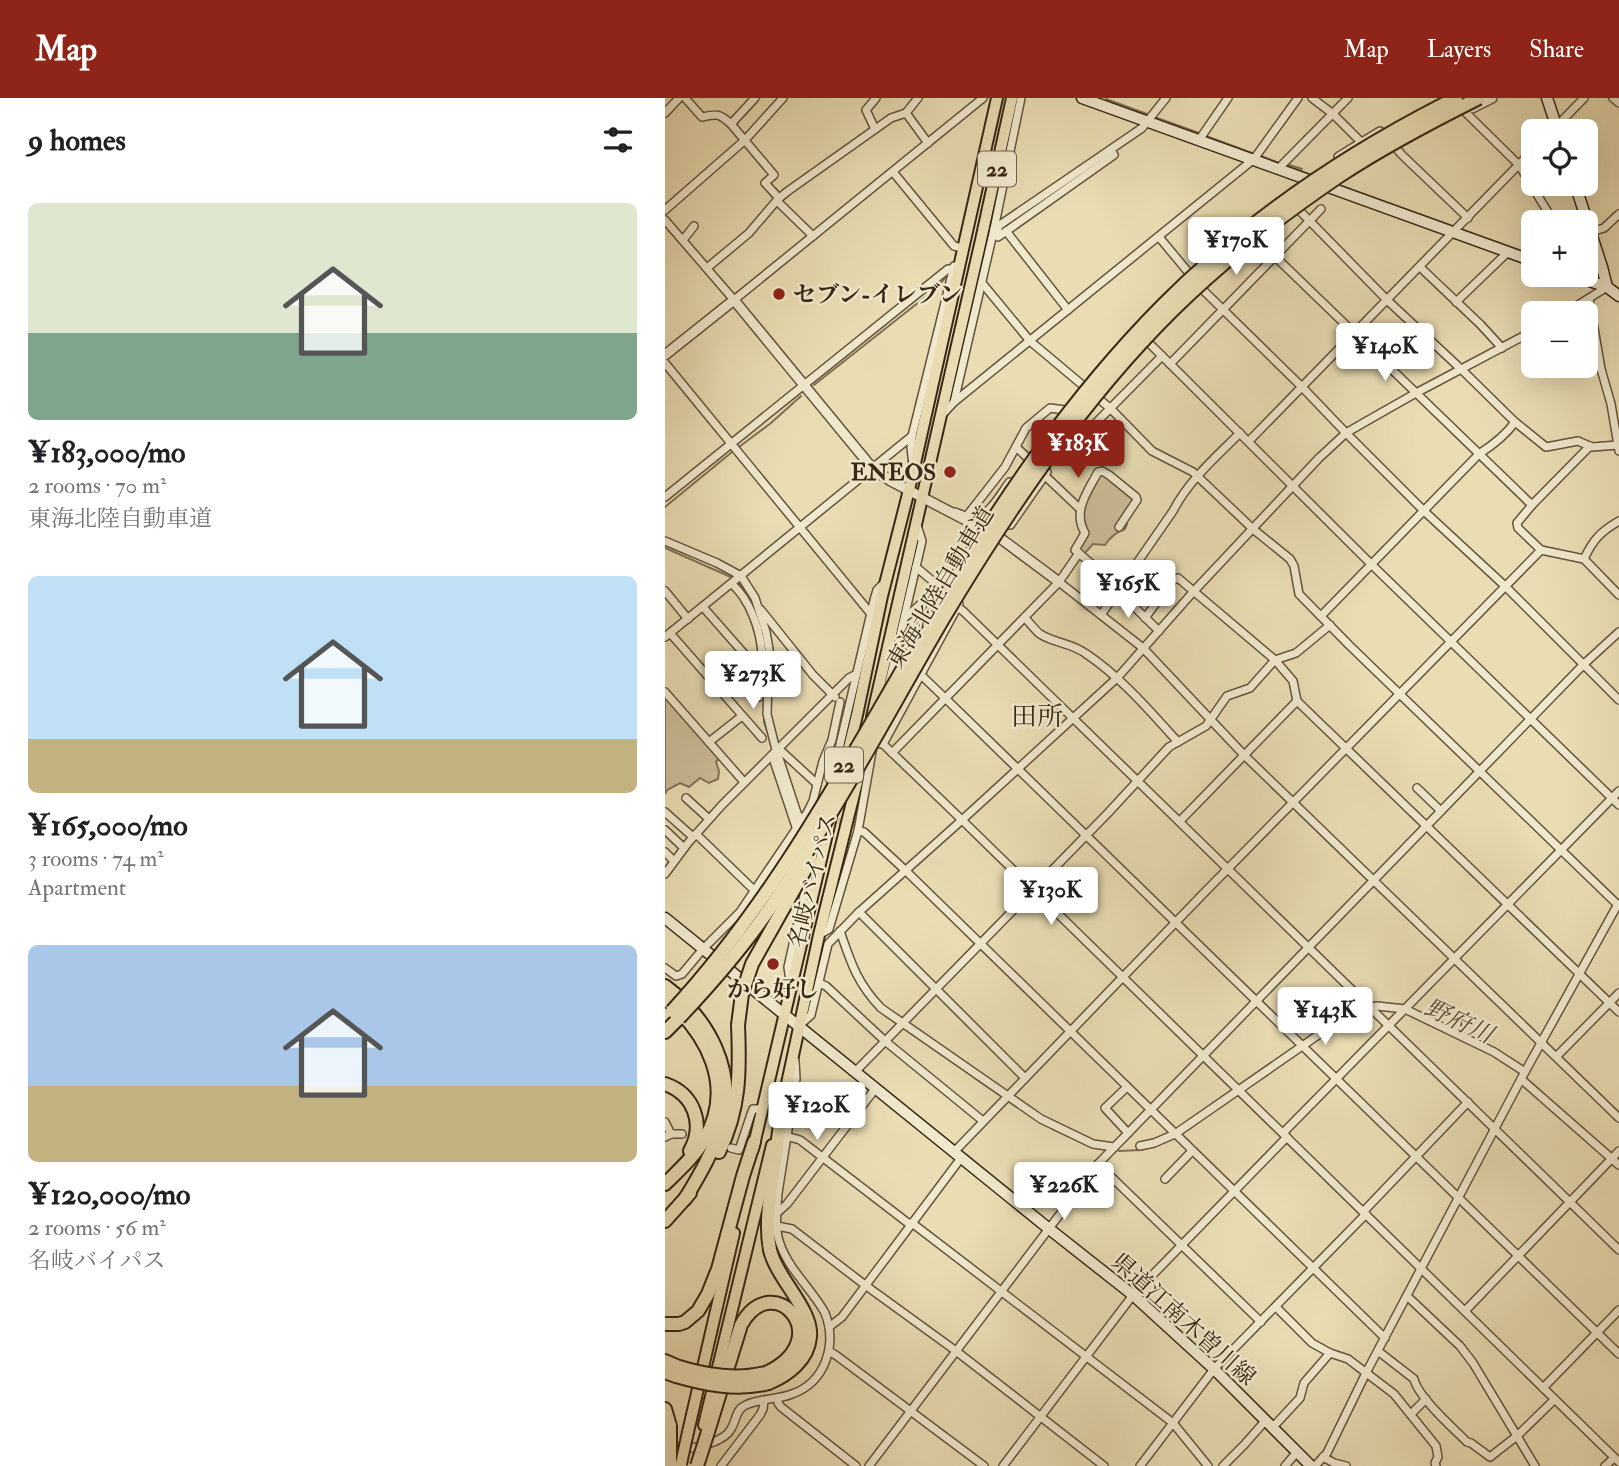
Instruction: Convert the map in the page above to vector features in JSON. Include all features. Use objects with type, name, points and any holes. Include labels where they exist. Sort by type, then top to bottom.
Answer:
[{"type":"highway","name":"名岐バイパス","points":[[675,1465],[688,1432],[754,1142],[857,715],[997,98]]},
{"type":"highway","name":"名岐バイパス","points":[[704,1435],[917,524],[1012,98]]},
{"type":"highway","name":"東海北陸自動車道","points":[[665,1032],[669,1010],[712,965],[749,918],[807,833],[935,612],[998,511],[1062,422],[1109,364],[1162,306],[1246,231],[1377,139],[1456,98]]},
{"type":"highway","name":"東海北陸自動車道","points":[[669,1010],[740,949],[775,901],[815,839],[981,558],[1037,474],[1099,392],[1173,311],[1252,239],[1384,148],[1479,98]]},
{"type":"highway","points":[[665,1221],[712,1165],[733,1120],[739,1083],[738,1025],[742,994],[752,964],[822,841],[887,715]]},
{"type":"highway","points":[[665,986],[684,1002],[704,1026],[719,1054],[725,1082],[726,1097],[721,1126],[709,1156],[685,1199]]},
{"type":"highway","points":[[666,1183],[691,1158],[706,1137],[715,1112],[717,1086],[706,1045],[689,1020],[669,1010]]},
{"type":"highway","points":[[665,1084],[688,1099],[694,1108],[697,1127],[693,1145],[666,1183]]},
{"type":"highway","points":[[665,1361],[673,1371],[703,1384],[734,1388],[747,1387],[789,1372],[804,1355],[811,1336],[807,1317],[777,1268],[770,1247],[770,1195],[784,1094]]},
{"type":"highway","points":[[665,1324],[685,1322],[698,1311],[708,1294],[721,1259],[754,1142]]},
{"type":"highway","points":[[696,1466],[741,1325],[757,1306],[770,1302],[788,1308],[795,1317],[800,1332],[790,1357],[767,1378]]},
{"type":"highway","points":[[665,1409],[675,1465]]},
{"type":"main road","points":[[1083,98],[1521,257]]},
{"type":"main road","points":[[1547,98],[1552,119]]},
{"type":"main road","points":[[1598,256],[1607,287]]},
{"type":"main road","points":[[1598,283],[1619,296]]},
{"type":"main road","name":"県道江南木曽川線","points":[[665,918],[1133,1295],[1214,1369],[1313,1466]]},
{"type":"street","points":[[665,113],[679,98]]},
{"type":"street","points":[[685,98],[702,117],[715,114],[731,124],[774,175],[765,183],[813,236]]},
{"type":"street","points":[[731,124],[755,98]]},
{"type":"street","points":[[875,128],[866,110],[876,98]]},
{"type":"street","points":[[707,268],[749,233],[778,199],[875,128],[906,113],[918,98]]},
{"type":"street","points":[[665,355],[983,98]]},
{"type":"street","points":[[954,402],[997,228],[1021,98]]},
{"type":"street","points":[[997,228],[1142,128],[1166,98]]},
{"type":"street","points":[[1199,140],[1228,98]]},
{"type":"street","points":[[941,415],[1254,159],[1298,98]]},
{"type":"street","points":[[1312,98],[1333,114],[1362,143]]},
{"type":"street","points":[[1279,168],[1348,98]]},
{"type":"street","points":[[955,513],[979,517],[992,508],[1065,410],[1134,327],[1188,274],[1245,225],[1307,178],[1362,143],[1444,98]]},
{"type":"street","points":[[1451,98],[1519,165],[1546,210]]},
{"type":"street","points":[[878,744],[1000,538],[1073,434],[1149,343],[1203,290],[1299,210],[1396,148],[1492,98]]},
{"type":"street","points":[[1565,119],[1584,98]]},
{"type":"street","points":[[1613,98],[1619,103]]},
{"type":"street","points":[[665,210],[745,140],[778,100]]},
{"type":"street","points":[[906,113],[928,142]]},
{"type":"street","points":[[1396,148],[1468,218]]},
{"type":"street","points":[[997,228],[998,237],[1114,155],[1111,150]]},
{"type":"street","points":[[1249,442],[1519,165]]},
{"type":"street","points":[[893,172],[954,246],[958,247]]},
{"type":"street","points":[[1170,364],[1321,209]]},
{"type":"street","points":[[1299,210],[1387,300],[1515,422],[1546,446],[1578,441],[1590,446],[1618,448],[1589,299]]},
{"type":"street","points":[[1598,230],[1604,228],[1619,214]]},
{"type":"street","points":[[665,220],[668,230],[683,240],[873,469],[1000,538],[1143,648],[1244,755],[1619,1118]]},
{"type":"street","points":[[683,240],[694,226]]},
{"type":"street","points":[[914,470],[911,458],[912,436],[958,247],[961,238],[969,229]]},
{"type":"street","points":[[1006,231],[1068,310]]},
{"type":"street","points":[[1159,237],[1203,290],[1424,511],[1505,586],[1619,700]]},
{"type":"street","points":[[1259,241],[1531,505]]},
{"type":"street","points":[[1457,302],[1508,252]]},
{"type":"street","points":[[1420,267],[1502,348]]},
{"type":"street","points":[[665,498],[948,268],[953,269]]},
{"type":"street","points":[[982,282],[1030,341],[1100,399],[1152,451],[1193,472],[1290,559],[1294,566],[1299,594],[1479,772],[1619,905],[1523,1076],[1323,1457],[1313,1466]]},
{"type":"street","points":[[1586,301],[1607,287]]},
{"type":"street","points":[[798,1027],[811,1015],[828,944],[859,912],[1118,677],[1319,458],[1346,433],[1521,338]]},
{"type":"street","points":[[1149,343],[1619,805]]},
{"type":"street","points":[[1073,434],[1081,438],[1162,356]]},
{"type":"street","points":[[665,363],[871,614]]},
{"type":"street","points":[[967,517],[1005,467],[1026,428],[1050,408],[1065,410]]},
{"type":"street","points":[[1321,615],[1479,454],[1496,443],[1515,422]]},
{"type":"street","points":[[1101,615],[1173,511],[1181,495],[1240,433]]},
{"type":"street","points":[[762,738],[668,635],[912,436]]},
{"type":"street","points":[[1590,446],[1531,505],[1517,523],[1518,528],[1541,550],[1584,559],[1619,595]]},
{"type":"street","points":[[1016,447],[1079,508]]},
{"type":"street","points":[[1119,527],[1137,500],[1136,497],[1109,475],[1098,472],[1079,508],[1084,533],[1075,550],[1159,631]]},
{"type":"street","points":[[1584,559],[1590,545],[1600,533],[1619,522]]},
{"type":"street","points":[[819,935],[829,929],[878,744],[922,541],[917,524]]},
{"type":"street","points":[[898,659],[959,562],[984,529]]},
{"type":"street","points":[[665,541],[717,563],[755,598],[769,649],[767,714],[775,752],[800,827]]},
{"type":"street","points":[[829,1327],[842,1317],[983,1121],[1541,550]]},
{"type":"street","points":[[892,753],[1059,582],[1079,553]]},
{"type":"street","points":[[916,567],[1619,1250]]},
{"type":"street","points":[[1145,618],[1173,580],[1178,578],[1275,660],[1293,681],[1297,701],[1619,1012]]},
{"type":"street","points":[[736,580],[753,617],[762,650],[759,697]]},
{"type":"street","points":[[791,989],[788,967],[807,879],[877,590],[886,580]]},
{"type":"street","points":[[665,592],[688,619]]},
{"type":"street","points":[[905,617],[929,597],[940,592]]},
{"type":"street","points":[[703,607],[761,673]]},
{"type":"street","points":[[759,607],[813,675],[840,702],[848,706]]},
{"type":"street","points":[[1025,618],[1039,633],[1082,651],[1118,677],[1178,742]]},
{"type":"street","points":[[855,1072],[1169,747],[1206,726],[1227,696],[1250,688],[1275,660],[1296,653],[1330,625]]},
{"type":"street","points":[[869,1466],[1098,1164],[1584,664],[1619,632]]},
{"type":"street","points":[[898,659],[920,674],[946,699],[1619,1354]]},
{"type":"street","points":[[665,874],[694,835],[744,782],[855,675]]},
{"type":"street","points":[[665,692],[744,782]]},
{"type":"street","points":[[1180,821],[1297,701]]},
{"type":"street","points":[[665,968],[676,976],[683,974],[703,949],[740,912],[810,814],[823,761],[832,740],[840,702]]},
{"type":"street","points":[[709,742],[742,716]]},
{"type":"street","points":[[878,744],[892,753],[962,820],[1616,1460],[1605,1466]]},
{"type":"street","points":[[775,752],[817,784]]},
{"type":"street","points":[[1417,788],[1441,811]]},
{"type":"street","points":[[1003,1466],[1133,1295],[1234,1191],[1336,1079],[1619,791]]},
{"type":"street","points":[[686,797],[709,819]]},
{"type":"street","points":[[665,812],[694,835],[788,923]]},
{"type":"street","points":[[858,827],[1385,1338]]},
{"type":"street","points":[[665,830],[684,848]]},
{"type":"street","points":[[665,852],[674,861]]},
{"type":"street","points":[[859,912],[1025,1078]]},
{"type":"street","points":[[840,931],[862,986],[881,1008],[901,1025],[1041,1119],[1093,1144],[1114,1147]]},
{"type":"street","points":[[819,983],[983,1121]]},
{"type":"street","points":[[1557,1056],[1619,993]]},
{"type":"street","points":[[1140,1146],[1177,1136],[1347,1015],[1385,1006],[1403,1011],[1484,1047],[1523,1076],[1615,1155],[1619,1165]]},
{"type":"street","points":[[665,1444],[683,1448],[694,1447],[723,1438],[731,1429],[741,1408],[799,1391],[814,1380],[824,1366],[829,1351],[829,1327],[820,1305],[785,1256],[778,1236],[778,1193],[796,1079],[794,1046]]},
{"type":"street","points":[[1127,1087],[1105,1108],[1128,1133]]},
{"type":"street","points":[[777,1213],[787,1204],[875,1089]]},
{"type":"street","points":[[1140,1466],[1214,1369],[1276,1307],[1468,1102]]},
{"type":"street","points":[[731,1148],[739,1150],[751,1114],[754,1110],[762,1109]]},
{"type":"street","points":[[665,1122],[668,1136],[682,1135]]},
{"type":"street","points":[[786,1136],[800,1140],[908,1223],[912,1223],[1173,1423],[1208,1466]]},
{"type":"street","points":[[1164,1179],[1192,1151]]},
{"type":"street","points":[[1465,1311],[1615,1155]]},
{"type":"street","points":[[1098,1164],[1261,1322]]},
{"type":"street","points":[[777,1226],[792,1229],[1104,1466]]},
{"type":"street","points":[[1407,1296],[1460,1346],[1473,1363],[1535,1466]]},
{"type":"street","points":[[1276,1307],[1312,1343],[1348,1359],[1394,1394],[1436,1446],[1438,1457],[1434,1465]]},
{"type":"street","points":[[1543,1388],[1619,1310]]},
{"type":"street","points":[[829,1351],[984,1466]]},
{"type":"street","points":[[1378,1351],[1414,1379],[1415,1385],[1426,1399],[1467,1442],[1490,1457],[1517,1436],[1554,1400]]},
{"type":"street","points":[[1223,1466],[1300,1398],[1304,1383],[1330,1353]]},
{"type":"street","points":[[778,1398],[781,1407],[856,1466]]},
{"type":"street","points":[[1412,1413],[1426,1399]]},
{"type":"street","points":[[726,1465],[760,1415],[764,1401]]},
{"type":"street","points":[[1285,1466],[1297,1452]]},
{"type":"street","points":[[1323,1457],[1346,1466]]},
{"type":"shaded area","points":[[1100,472],[1137,500],[1124,518],[1127,524],[1125,529],[1114,535],[1105,545],[1093,544],[1084,554],[1075,550],[1084,533],[1079,508]]},
{"type":"shaded area","points":[[665,695],[721,756],[716,762],[718,779],[709,783],[700,778],[689,787],[680,783],[665,794]]},
{"type":"waterway","points":[[1106,99],[1147,114]]},
{"type":"waterway","points":[[1157,118],[1199,133]]},
{"type":"waterway","points":[[1206,136],[1252,153]]},
{"type":"waterway","points":[[1261,156],[1279,163]]},
{"type":"waterway","points":[[1286,164],[1302,169]]},
{"type":"waterway","points":[[814,385],[938,287],[945,278]]},
{"type":"waterway","points":[[739,447],[801,396]]},
{"type":"waterway","points":[[665,507],[732,452]]},
{"type":"waterway","name":"野府川","points":[[665,548],[733,578]]},
{"type":"waterway","name":"野府川","points":[[737,582],[744,589],[755,612]]},
{"type":"waterway","name":"野府川","points":[[764,676],[764,709]]},
{"type":"waterway","name":"野府川","points":[[764,715],[771,743]]},
{"type":"waterway","name":"野府川","points":[[1334,1028],[1366,1011]]},
{"type":"waterway","name":"野府川","points":[[975,1078],[1000,1095]]},
{"type":"waterway","name":"野府川","points":[[1526,1078],[1574,1121]]},
{"type":"waterway","name":"野府川","points":[[1182,1134],[1214,1111]]},
{"type":"waterway","name":"野府川","points":[[1051,1128],[1068,1136]]},
{"type":"waterway","name":"野府川","points":[[1119,1151],[1147,1148]]},
{"type":"tunnel","points":[[828,818],[856,825]]},
{"type":"place","name":"セブン-イレブン","points":[[779,294]]},
{"type":"place","name":"ENEOS","points":[[950,472]]},
{"type":"place","name":"から好し","points":[[773,964]]},
{"type":"district","name":"田所","points":[[1037,716]]}]
